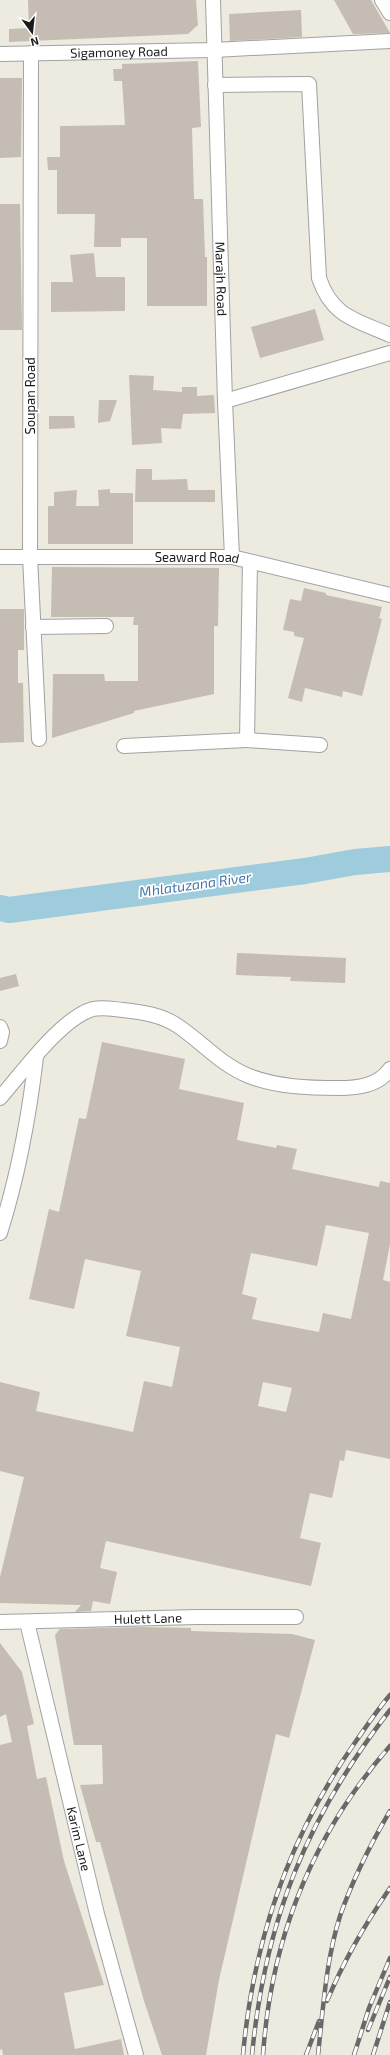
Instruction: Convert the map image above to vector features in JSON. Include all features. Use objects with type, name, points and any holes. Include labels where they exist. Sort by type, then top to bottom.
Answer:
[{"type":"street","name":"Marajh Road","points":[[213,0],[225,401],[232,557]]},
{"type":"street","points":[[382,0],[390,13]]},
{"type":"street","name":"Sigamoney Road","points":[[0,54],[30,52],[214,50],[390,41]]},
{"type":"street","name":"Soupan Road","points":[[30,52],[30,557],[39,740]]},
{"type":"street","points":[[215,85],[309,84],[319,278],[328,298],[342,314],[390,335]]},
{"type":"street","points":[[225,401],[390,353]]},
{"type":"street","name":"Seaward Road","points":[[0,557],[232,557],[390,595]]},
{"type":"street","points":[[247,740],[250,562]]},
{"type":"street","points":[[33,627],[106,626]]},
{"type":"street","points":[[124,746],[247,740],[320,745]]},
{"type":"street","points":[[0,1098],[36,1057],[72,1020],[94,1009],[105,1008],[141,1012],[178,1026],[228,1065],[249,1076],[273,1083],[333,1088],[360,1088],[373,1083],[390,1069]]},
{"type":"street","points":[[0,1027],[2,1032],[0,1041]]},
{"type":"street","points":[[0,1234],[22,1151],[30,1109],[36,1057]]},
{"type":"street","name":"Hulett Lane","points":[[0,1622],[296,1617]]},
{"type":"street","name":"Karim Lane","points":[[27,1622],[97,1914],[136,2055]]},
{"type":"building","points":[[28,0],[196,0],[198,25],[188,34],[9,42],[9,29],[29,28]]},
{"type":"building","points":[[334,0],[371,0],[390,33],[353,34]]},
{"type":"building","points":[[301,10],[302,37],[230,41],[229,14]]},
{"type":"building","points":[[198,61],[201,127],[192,128],[194,199],[203,199],[205,257],[207,257],[207,306],[147,306],[147,238],[121,238],[121,247],[94,247],[95,214],[57,214],[57,170],[48,170],[47,157],[60,157],[60,126],[125,125],[122,81],[114,81],[113,69],[122,69],[122,64]]},
{"type":"building","points":[[0,78],[22,78],[21,157],[0,158]]},
{"type":"building","points":[[0,204],[20,204],[22,330],[0,330]]},
{"type":"building","points":[[94,253],[96,277],[125,277],[125,311],[51,312],[51,282],[73,282],[70,255]]},
{"type":"building","points":[[315,309],[324,340],[260,358],[251,327]]},
{"type":"building","points":[[129,375],[154,376],[153,390],[182,392],[182,387],[197,387],[197,396],[214,395],[215,413],[183,414],[181,429],[161,428],[162,443],[132,445]]},
{"type":"building","points":[[99,400],[117,400],[110,421],[98,423]]},
{"type":"building","points":[[49,416],[74,416],[75,428],[49,429]]},
{"type":"building","points":[[136,469],[152,469],[152,480],[187,479],[188,490],[215,490],[215,502],[135,502]]},
{"type":"building","points":[[110,489],[110,493],[133,493],[133,544],[48,544],[48,506],[54,506],[54,492],[77,490],[76,506],[99,506],[98,490]]},
{"type":"building","points":[[52,567],[219,568],[218,626],[214,626],[214,694],[134,711],[134,713],[52,738],[53,674],[104,674],[105,681],[138,681],[138,625],[133,625],[134,617],[51,617]]},
{"type":"building","points":[[304,588],[326,593],[326,595],[382,607],[379,618],[382,619],[362,696],[343,691],[342,697],[305,688],[302,702],[288,698],[304,638],[294,636],[294,632],[283,630],[290,599],[301,601]]},
{"type":"building","points":[[0,609],[24,609],[24,650],[18,650],[18,683],[23,683],[24,742],[0,743]]},
{"type":"building","points":[[237,953],[346,958],[345,983],[290,981],[291,977],[236,975]]},
{"type":"building","points":[[16,974],[19,986],[0,991],[0,978]]},
{"type":"building","points":[[102,1042],[185,1059],[179,1089],[244,1103],[237,1140],[276,1148],[277,1145],[297,1149],[292,1169],[379,1187],[380,1181],[390,1183],[390,1244],[383,1280],[390,1282],[390,1459],[346,1450],[344,1461],[340,1460],[332,1498],[310,1493],[300,1538],[321,1543],[311,1586],[106,1541],[100,1568],[117,1572],[110,1604],[93,1601],[91,1611],[75,1612],[81,1605],[0,1603],[0,1577],[24,1477],[0,1471],[0,1382],[40,1392],[36,1411],[133,1432],[144,1381],[172,1387],[180,1347],[126,1336],[141,1271],[85,1259],[74,1309],[29,1299],[49,1209],[59,1212],[79,1118],[86,1119]],"holes":[[[326,1225],[369,1233],[351,1319],[323,1313],[319,1332],[252,1319],[257,1298],[242,1294],[251,1253],[317,1266]],[[263,1382],[292,1388],[286,1412],[258,1406]]]},
{"type":"building","points":[[141,1627],[191,1628],[191,1631],[292,1634],[315,1640],[289,1738],[276,1734],[219,1980],[206,2055],[162,2055],[144,2001],[100,1842],[96,1842],[80,1785],[103,1784],[102,1745],[74,1745],[55,1635],[60,1629]]},
{"type":"building","points":[[0,1643],[22,1672],[34,1724],[27,1726],[37,1779],[46,1777],[64,1861],[104,1985],[64,1993],[75,2049],[121,2039],[124,2055],[3,2055],[2,2049],[0,2050],[0,1745],[12,1742],[6,1714],[0,1717]]},
{"type":"waterway","name":"Mhlatuzana River","points":[[0,908],[9,910],[305,871],[355,862],[390,859]]},
{"type":"railway","points":[[243,2055],[255,1972],[265,1931],[293,1853],[331,1779],[367,1725],[390,1695]]},
{"type":"railway","points":[[252,2055],[258,2006],[267,1959],[279,1915],[295,1872],[313,1831],[335,1790],[361,1750],[390,1710]]},
{"type":"railway","points":[[263,2055],[275,1970],[286,1929],[301,1890],[318,1852],[339,1815],[363,1780],[390,1746]]},
{"type":"railway","points":[[318,2055],[328,1967],[340,1916],[362,1862],[390,1811]]},
{"type":"railway","points":[[327,2001],[340,1971],[372,1915],[390,1888]]},
{"type":"railway","points":[[354,2055],[369,2008],[390,1958]]},
{"type":"railway","points":[[368,2030],[390,1977]]},
{"type":"railway","points":[[373,2055],[390,2002]]},
{"type":"railway","points":[[306,2055],[319,2021]]}]
